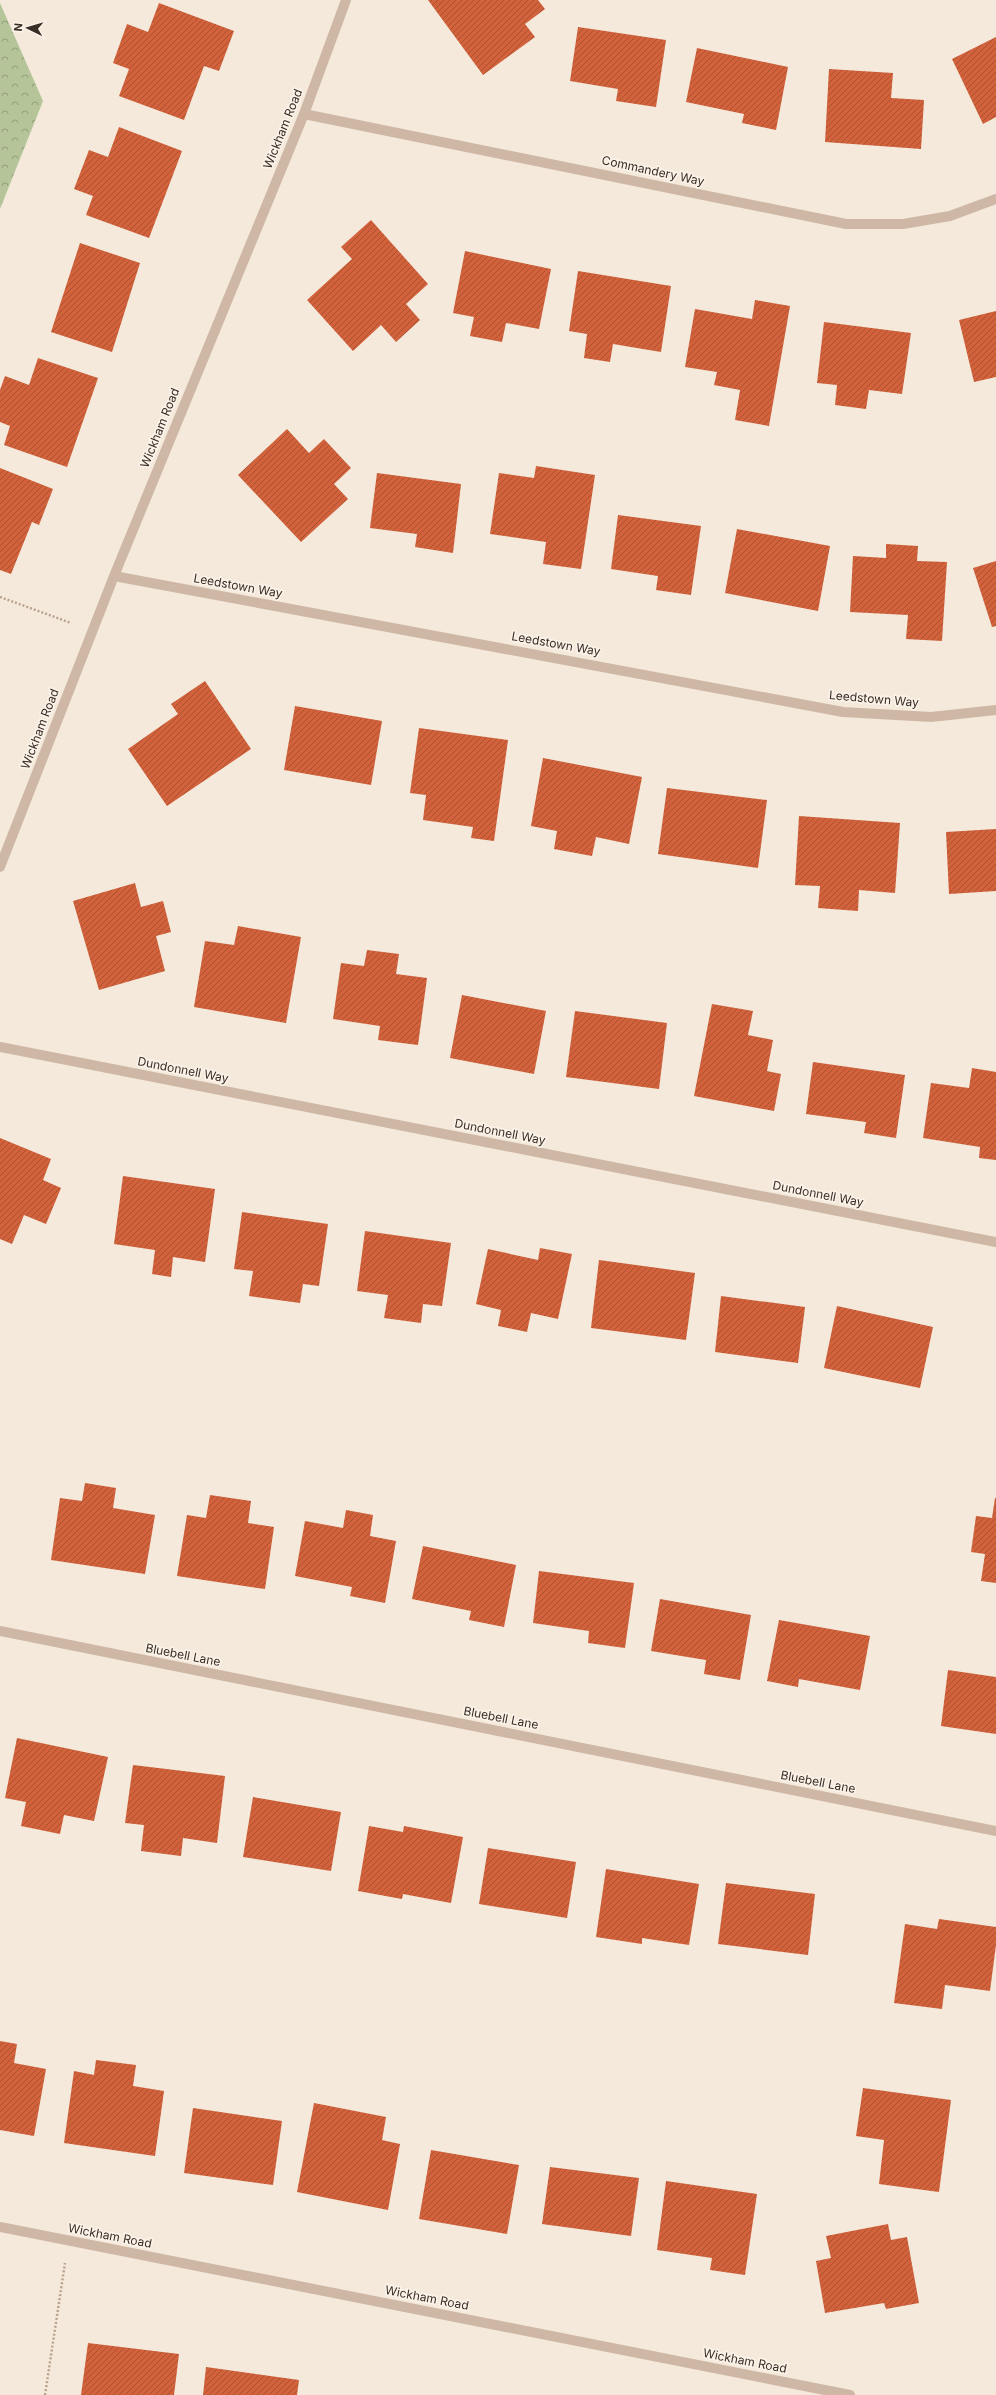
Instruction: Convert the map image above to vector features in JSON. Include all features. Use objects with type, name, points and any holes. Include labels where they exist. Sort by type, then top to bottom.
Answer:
[{"type":"street","name":"Wickham Road","points":[[0,867],[92,630],[304,114],[346,0]]},
{"type":"street","name":"Commandery Way","points":[[304,114],[846,224],[902,224],[950,216],[996,199]]},
{"type":"street","name":"Leedstown Way","points":[[114,576],[843,712],[931,717],[996,710]]},
{"type":"street","name":"Dundonnell Way","points":[[0,1047],[996,1242]]},
{"type":"street","name":"Bluebell Lane","points":[[0,1631],[996,1831]]},
{"type":"street","name":"Wickham Road","points":[[0,2227],[850,2395]]},
{"type":"path","points":[[0,597],[92,630]]},
{"type":"path","points":[[45,2395],[68,2241]]},
{"type":"green space","points":[[0,3],[43,101],[0,209]]},
{"type":"building","points":[[428,0],[538,0],[545,9],[525,24],[535,37],[483,75]]},
{"type":"building","points":[[159,3],[234,31],[219,71],[204,66],[184,120],[119,96],[129,69],[113,63],[127,24],[148,32]]},
{"type":"building","points":[[578,27],[666,40],[656,107],[616,101],[618,89],[570,81]]},
{"type":"building","points":[[996,37],[996,117],[983,124],[952,59]]},
{"type":"building","points":[[697,48],[788,67],[776,130],[742,123],[744,114],[686,102]]},
{"type":"building","points":[[829,69],[893,73],[891,98],[924,100],[921,149],[825,142]]},
{"type":"building","points":[[119,127],[182,151],[149,238],[86,215],[93,196],[74,189],[89,150],[108,157]]},
{"type":"building","points":[[371,220],[428,284],[406,304],[420,320],[396,342],[381,325],[353,351],[307,300],[352,259],[341,247]]},
{"type":"building","points":[[80,243],[140,263],[112,352],[51,332]]},
{"type":"building","points":[[465,251],[551,269],[539,329],[506,323],[502,342],[470,336],[474,317],[453,313]]},
{"type":"building","points":[[578,271],[671,286],[661,352],[613,344],[610,362],[584,358],[587,334],[569,331]]},
{"type":"building","points":[[755,300],[790,306],[769,426],[735,420],[740,390],[714,385],[717,372],[685,367],[695,309],[752,319]]},
{"type":"building","points":[[996,311],[996,377],[974,382],[959,320]]},
{"type":"building","points":[[824,322],[911,333],[902,394],[869,390],[866,409],[835,405],[837,385],[817,383]]},
{"type":"building","points":[[38,358],[98,378],[67,467],[4,445],[10,426],[0,422],[0,390],[5,376],[29,385]]},
{"type":"building","points":[[287,429],[309,453],[324,439],[351,468],[334,484],[348,499],[301,542],[238,475]]},
{"type":"building","points":[[536,466],[595,475],[581,569],[543,564],[546,542],[490,534],[499,473],[534,478]]},
{"type":"building","points":[[0,468],[53,489],[39,525],[32,522],[11,574],[0,570]]},
{"type":"building","points":[[377,473],[461,484],[453,553],[415,547],[417,534],[370,528]]},
{"type":"building","points":[[618,515],[701,526],[691,595],[656,590],[658,576],[611,569]]},
{"type":"building","points":[[737,529],[830,546],[818,611],[725,593]]},
{"type":"building","points":[[886,544],[918,546],[917,561],[947,562],[942,641],[906,639],[908,615],[850,612],[853,556],[886,558]]},
{"type":"building","points":[[996,561],[996,626],[992,627],[973,568]]},
{"type":"building","points":[[205,681],[251,749],[167,806],[128,749],[178,714],[171,704]]},
{"type":"building","points":[[295,706],[382,721],[371,785],[284,770]]},
{"type":"building","points":[[419,728],[508,740],[494,841],[471,838],[473,827],[423,820],[426,795],[410,793]]},
{"type":"building","points":[[543,758],[642,777],[629,844],[596,837],[592,856],[554,849],[557,831],[531,826]]},
{"type":"building","points":[[667,788],[767,800],[758,868],[658,854]]},
{"type":"building","points":[[799,816],[900,823],[895,893],[859,890],[858,911],[818,908],[820,886],[795,885]]},
{"type":"building","points":[[996,829],[996,891],[949,894],[946,832]]},
{"type":"building","points":[[135,883],[141,907],[163,901],[171,932],[156,936],[165,971],[99,990],[73,901]]},
{"type":"building","points":[[238,926],[301,937],[286,1023],[194,1007],[205,941],[234,945]]},
{"type":"building","points":[[367,950],[399,954],[396,974],[427,978],[418,1045],[378,1040],[380,1026],[333,1019],[341,963],[364,966]]},
{"type":"building","points":[[462,995],[546,1011],[534,1074],[450,1058]]},
{"type":"building","points":[[712,1004],[753,1011],[748,1035],[773,1040],[767,1071],[781,1074],[774,1111],[694,1096]]},
{"type":"building","points":[[575,1011],[667,1023],[659,1089],[566,1077]]},
{"type":"building","points":[[813,1062],[905,1075],[896,1138],[864,1133],[866,1122],[806,1114]]},
{"type":"building","points":[[972,1068],[996,1072],[996,1160],[979,1158],[980,1147],[923,1138],[931,1083],[969,1088]]},
{"type":"building","points":[[0,1138],[51,1159],[43,1180],[61,1188],[46,1224],[24,1215],[12,1244],[0,1239]]},
{"type":"building","points":[[123,1176],[215,1189],[205,1262],[173,1257],[171,1277],[152,1274],[155,1250],[114,1244]]},
{"type":"building","points":[[242,1212],[328,1224],[319,1286],[303,1284],[300,1303],[249,1296],[253,1271],[234,1269]]},
{"type":"building","points":[[365,1231],[451,1243],[442,1306],[423,1304],[421,1323],[384,1318],[388,1295],[357,1291]]},
{"type":"building","points":[[540,1248],[572,1254],[558,1319],[531,1313],[527,1332],[498,1326],[501,1310],[476,1304],[488,1249],[538,1260]]},
{"type":"building","points":[[599,1260],[695,1273],[686,1340],[591,1328]]},
{"type":"building","points":[[721,1296],[805,1307],[798,1363],[715,1352]]},
{"type":"building","points":[[837,1306],[933,1327],[920,1388],[824,1368]]},
{"type":"building","points":[[85,1483],[116,1488],[113,1508],[155,1515],[145,1574],[51,1560],[60,1498],[82,1501]]},
{"type":"building","points":[[210,1495],[251,1501],[248,1523],[274,1527],[265,1589],[177,1576],[187,1515],[206,1518]]},
{"type":"building","points":[[995,1498],[996,1583],[981,1581],[985,1554],[971,1552],[976,1516],[992,1518]]},
{"type":"building","points":[[346,1510],[373,1515],[370,1536],[396,1541],[385,1603],[350,1596],[352,1587],[295,1576],[305,1521],[343,1528]]},
{"type":"building","points":[[423,1546],[516,1565],[504,1627],[469,1620],[471,1611],[412,1599]]},
{"type":"building","points":[[539,1571],[634,1583],[625,1648],[588,1643],[589,1631],[533,1623]]},
{"type":"building","points":[[660,1599],[751,1615],[740,1680],[704,1674],[706,1660],[651,1651]]},
{"type":"building","points":[[779,1620],[870,1636],[860,1690],[799,1679],[798,1687],[767,1681]]},
{"type":"building","points":[[948,1670],[996,1677],[996,1734],[941,1726]]},
{"type":"building","points":[[17,1738],[108,1757],[94,1821],[64,1815],[60,1834],[21,1826],[26,1802],[5,1798]]},
{"type":"building","points":[[133,1765],[225,1776],[217,1843],[183,1838],[181,1856],[141,1851],[144,1825],[125,1823]]},
{"type":"building","points":[[253,1797],[341,1812],[331,1871],[243,1857]]},
{"type":"building","points":[[369,1826],[403,1832],[404,1826],[463,1837],[451,1903],[403,1894],[402,1899],[358,1891]]},
{"type":"building","points":[[488,1848],[576,1862],[567,1918],[479,1904]]},
{"type":"building","points":[[606,1869],[699,1884],[689,1945],[642,1938],[642,1944],[596,1937]]},
{"type":"building","points":[[726,1883],[815,1894],[808,1955],[718,1944]]},
{"type":"building","points":[[939,1919],[996,1927],[996,1945],[990,1991],[945,1985],[942,2009],[894,2003],[905,1924],[937,1929]]},
{"type":"building","points":[[0,2041],[17,2044],[14,2063],[46,2069],[34,2136],[0,2130]]},
{"type":"building","points":[[96,2060],[136,2065],[133,2086],[164,2091],[155,2156],[64,2143],[74,2071],[94,2075]]},
{"type":"building","points":[[863,2088],[951,2100],[939,2192],[879,2184],[884,2140],[856,2136]]},
{"type":"building","points":[[314,2103],[386,2117],[382,2140],[400,2144],[388,2210],[297,2192]]},
{"type":"building","points":[[193,2108],[282,2121],[273,2185],[184,2173]]},
{"type":"building","points":[[431,2150],[519,2165],[507,2234],[419,2219]]},
{"type":"building","points":[[550,2167],[639,2178],[631,2236],[542,2224]]},
{"type":"building","points":[[666,2181],[757,2194],[745,2275],[710,2270],[712,2258],[657,2250]]},
{"type":"building","points":[[888,2224],[891,2240],[907,2237],[919,2303],[886,2309],[884,2303],[825,2313],[816,2261],[831,2258],[826,2236]]},
{"type":"building","points":[[88,2343],[179,2354],[174,2395],[81,2395]]},
{"type":"building","points":[[206,2367],[299,2380],[297,2395],[203,2395]]}]
